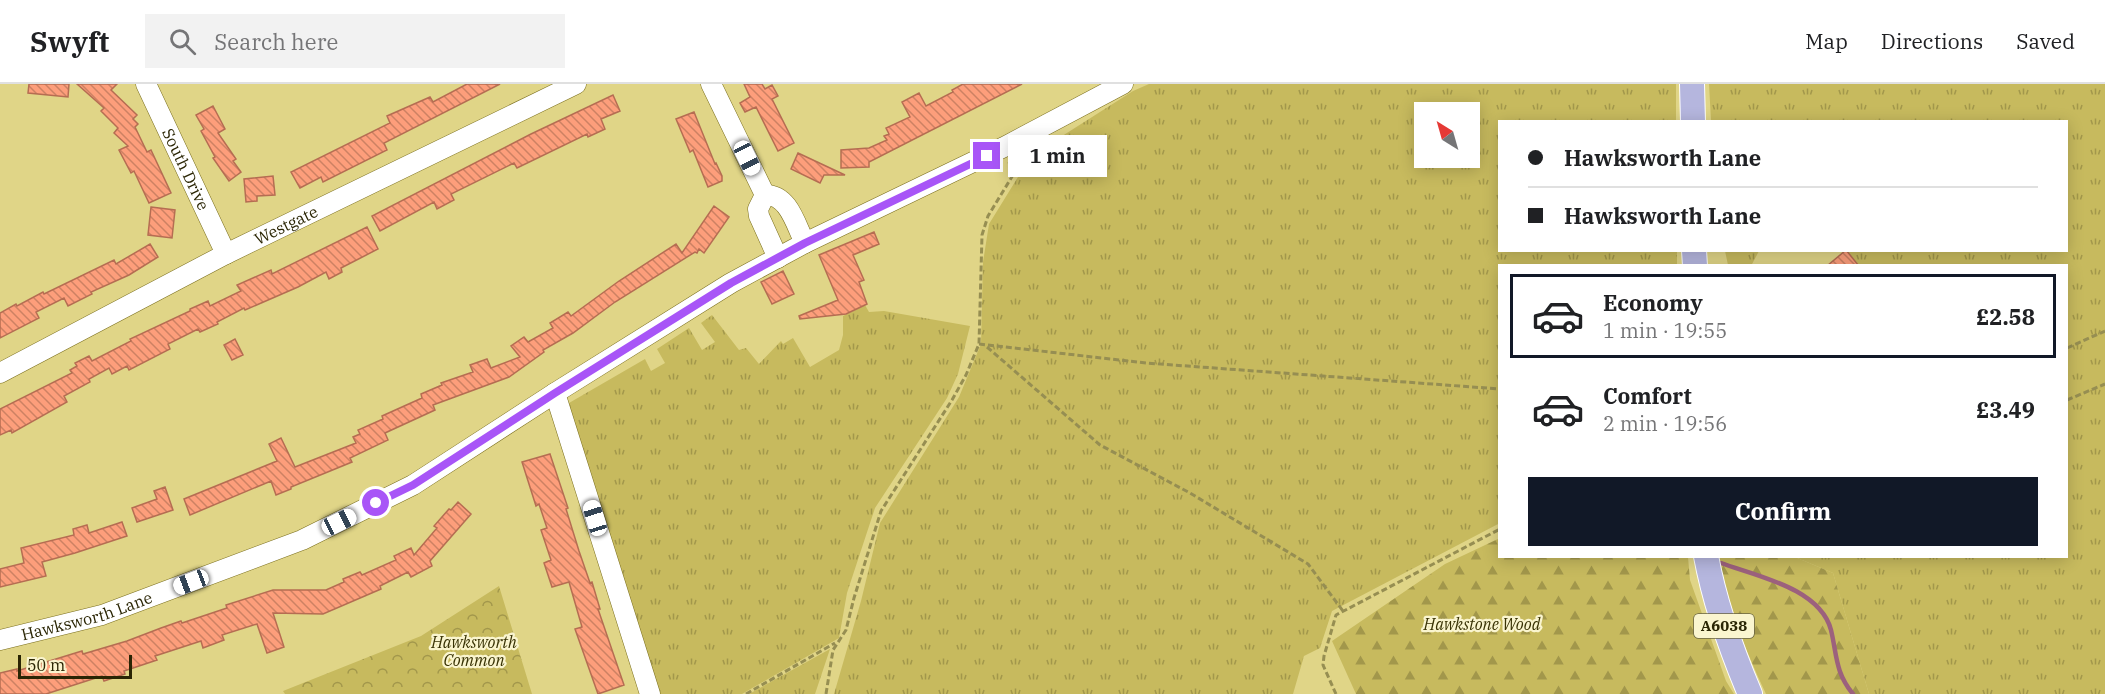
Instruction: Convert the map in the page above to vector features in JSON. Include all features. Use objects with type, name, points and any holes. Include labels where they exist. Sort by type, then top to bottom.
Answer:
[{"type":"main road","points":[[1692,84],[1693,120]]},
{"type":"main road","name":"A6038","points":[[1706,558],[1717,606],[1750,694]]},
{"type":"street","name":"South Drive","points":[[146,84],[226,254]]},
{"type":"street","name":"Westgate","points":[[0,373],[226,254],[576,84]]},
{"type":"street","points":[[711,84],[765,195]]},
{"type":"street","name":"Hawksworth Lane","points":[[0,640],[102,615],[302,540],[413,485],[731,283],[805,243],[1004,147],[1123,84]]},
{"type":"street","points":[[765,195],[774,195],[786,204],[805,243]]},
{"type":"street","points":[[765,195],[758,209],[759,216],[778,258]]},
{"type":"street","points":[[555,393],[650,694]]},
{"type":"path","points":[[826,694],[833,650],[846,630],[880,511],[952,400],[979,344],[982,235],[988,216],[1013,175],[1004,147]]},
{"type":"path","points":[[2068,348],[2105,331]]},
{"type":"path","points":[[979,344],[1146,363],[1498,389]]},
{"type":"path","points":[[986,346],[1100,445],[1190,493],[1308,564],[1343,611]]},
{"type":"path","points":[[2068,400],[2105,384]]},
{"type":"path","points":[[1336,694],[1323,665],[1336,615],[1498,531]]},
{"type":"path","points":[[746,694],[836,643]]},
{"type":"green space","points":[[1149,84],[1676,84],[1676,120],[1498,120],[1498,252],[1677,252],[1677,264],[1498,264],[1498,524],[1332,611],[1320,648],[1304,656],[1293,694],[834,694],[861,601],[880,523],[959,397],[981,344],[983,262],[989,224],[1023,169],[1042,150],[1133,91]]},
{"type":"green space","points":[[1709,84],[2105,84],[2105,694],[1869,694],[1833,573],[1797,558],[2068,558],[2068,264],[1858,264],[1848,252],[2068,252],[2068,120],[1711,120]]},
{"type":"green space","points":[[1725,252],[1758,252],[1752,264],[1728,264]]},
{"type":"green space","points":[[865,305],[869,312],[884,311],[970,326],[958,374],[947,398],[875,508],[847,593],[839,638],[742,694],[655,694],[575,430],[569,403],[645,359],[651,371],[665,363],[657,349],[689,328],[702,350],[715,342],[701,323],[712,315],[739,350],[746,348],[759,364],[781,341],[783,344],[793,338],[810,367],[839,350],[843,335],[843,316]]},
{"type":"green space","name":"Hawkstone Wood","points":[[1498,539],[1498,558],[1688,558],[1690,580],[1726,681],[1734,694],[1356,694],[1332,641],[1445,564]]},
{"type":"green space","points":[[1717,558],[1797,558],[1833,573],[1869,694],[1766,694],[1737,627]]},
{"type":"green space","name":"Hawksworth Common","points":[[499,586],[532,694],[285,694],[283,691],[421,636]]},
{"type":"green space","points":[[830,649],[815,694],[749,694]]},
{"type":"building","points":[[29,84],[69,84],[68,97],[28,93]]},
{"type":"building","points":[[77,84],[117,84],[111,90],[137,115],[133,119],[138,124],[135,127],[147,152],[151,150],[171,193],[149,203],[134,171],[131,173],[119,150],[128,146],[114,133],[118,128],[101,111],[104,108]]},
{"type":"building","points":[[467,84],[500,84],[384,143],[387,150],[323,182],[321,177],[300,188],[291,172],[390,123],[387,116],[430,97],[433,102]]},
{"type":"building","points":[[744,84],[762,84],[765,89],[772,85],[778,96],[772,99],[794,143],[778,151],[756,107],[745,112],[740,103],[750,97]]},
{"type":"building","points":[[963,84],[1022,84],[869,162],[869,167],[841,168],[841,150],[869,148],[887,140],[884,136],[889,134],[886,128],[910,117],[902,102],[919,93],[926,106]]},
{"type":"building","points":[[613,95],[620,111],[601,119],[605,129],[588,137],[587,134],[517,168],[514,163],[451,194],[454,200],[437,209],[434,202],[380,231],[372,216],[531,134]]},
{"type":"building","points":[[213,106],[225,129],[218,133],[236,159],[233,161],[241,172],[229,181],[213,158],[215,157],[201,131],[204,129],[196,115]]},
{"type":"building","points":[[694,112],[722,176],[722,181],[708,187],[693,150],[690,152],[676,119]]},
{"type":"building","points":[[798,153],[845,175],[824,175],[820,183],[791,169]]},
{"type":"building","points":[[273,176],[275,195],[257,196],[257,201],[246,202],[244,179]]},
{"type":"building","points":[[714,206],[729,217],[704,253],[699,249],[697,253],[695,252],[615,302],[573,333],[543,350],[544,352],[509,377],[433,405],[435,410],[385,433],[388,440],[350,458],[352,462],[291,487],[291,489],[276,495],[271,481],[190,515],[184,499],[277,461],[269,444],[281,438],[295,467],[356,443],[353,437],[360,434],[358,430],[422,398],[421,394],[442,385],[441,383],[473,372],[470,365],[487,359],[491,368],[520,357],[511,346],[524,337],[528,342],[553,328],[550,323],[568,312],[571,316],[676,244],[682,253]]},
{"type":"building","points":[[151,207],[175,210],[172,238],[148,235]]},
{"type":"building","points":[[367,227],[378,249],[341,268],[342,272],[329,279],[326,272],[298,287],[245,310],[244,308],[217,322],[218,324],[200,332],[198,329],[168,344],[170,349],[129,370],[127,366],[112,374],[109,368],[89,379],[90,382],[64,396],[67,402],[12,433],[11,430],[0,435],[0,409],[72,373],[70,370],[77,366],[75,363],[89,356],[92,361],[190,309],[208,301],[210,306],[241,291],[237,285],[271,270],[272,274]]},
{"type":"building","points":[[874,232],[879,244],[853,255],[864,280],[859,282],[867,304],[846,314],[800,319],[799,316],[838,300],[819,255]]},
{"type":"building","points":[[150,244],[158,257],[129,275],[91,292],[92,294],[68,306],[64,298],[36,312],[39,318],[0,338],[0,313],[114,260],[116,264]]},
{"type":"building","points":[[1844,252],[1848,252],[1857,264],[1829,264]]},
{"type":"building","points":[[783,271],[794,294],[772,304],[761,282]]},
{"type":"building","points":[[235,339],[243,355],[232,360],[224,345]]},
{"type":"building","points":[[550,454],[579,551],[590,583],[592,582],[600,609],[598,609],[624,685],[598,694],[575,629],[582,627],[569,582],[552,587],[544,563],[551,560],[541,530],[547,528],[539,504],[536,506],[522,462]]},
{"type":"building","points":[[165,487],[173,510],[137,522],[132,508],[157,499],[154,491]]},
{"type":"building","points":[[458,502],[471,514],[430,561],[432,566],[411,577],[408,572],[380,586],[381,589],[323,614],[273,613],[284,647],[267,653],[257,624],[222,635],[224,640],[203,648],[201,641],[155,656],[157,660],[124,671],[125,674],[104,681],[102,676],[46,694],[0,694],[0,673],[17,669],[17,671],[82,651],[83,654],[127,641],[181,621],[182,623],[227,608],[226,605],[273,590],[326,590],[344,582],[343,579],[360,572],[362,575],[396,560],[394,556],[411,548],[414,555],[437,528],[434,526]]},
{"type":"building","points":[[122,522],[127,536],[42,562],[46,576],[0,587],[0,569],[24,563],[21,548],[74,535],[73,529],[87,525],[89,533]]},
{"type":"waterway","points":[[1721,563],[1785,586],[1814,604],[1825,616],[1831,630],[1840,671],[1853,694]]},
{"type":"route","points":[[376,503],[413,485],[731,283],[805,243],[987,156]]}]
